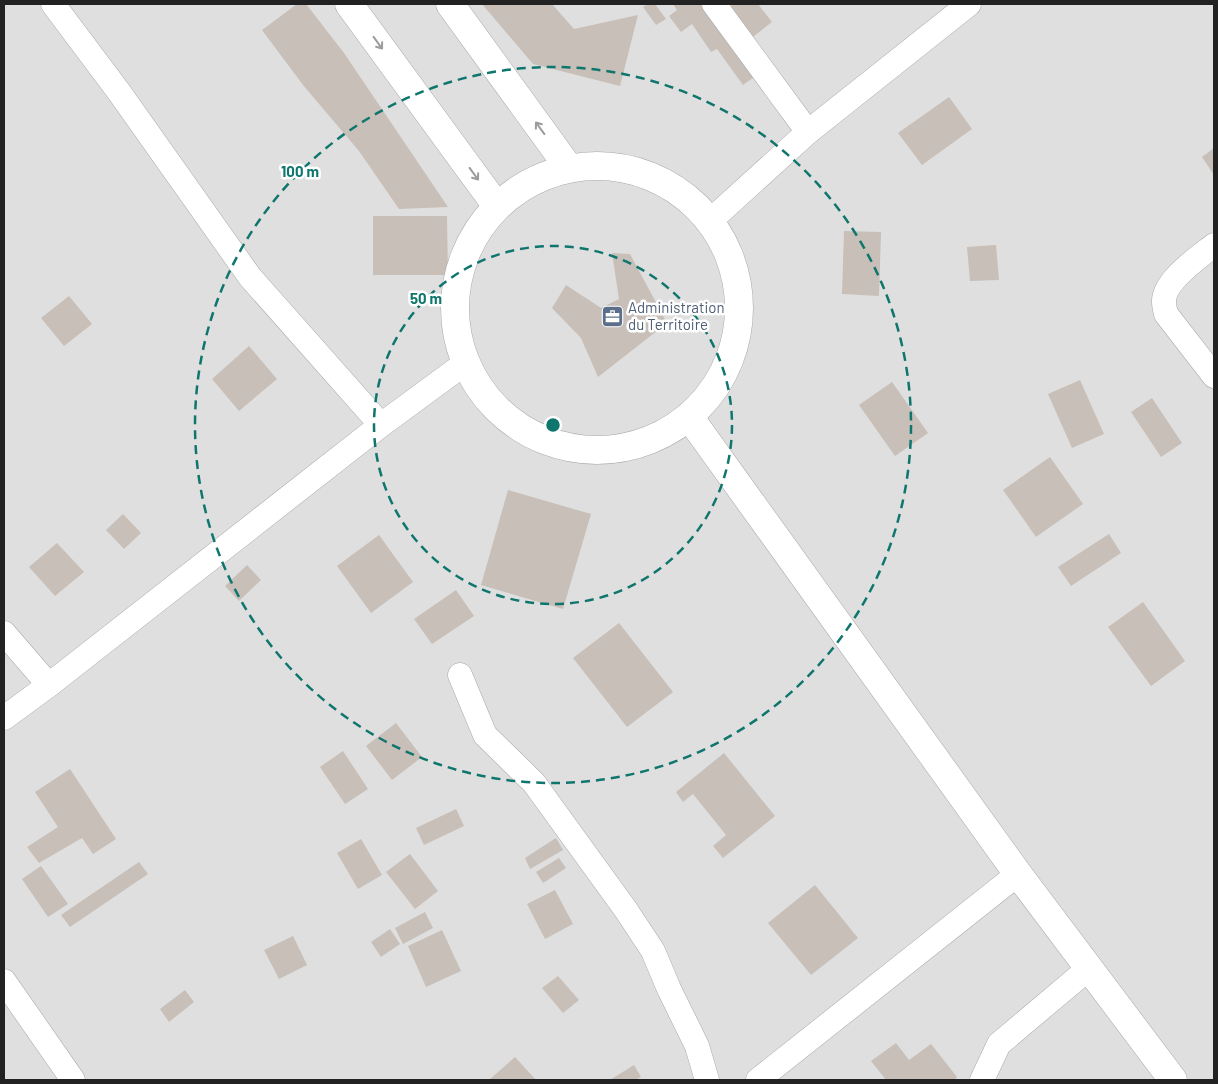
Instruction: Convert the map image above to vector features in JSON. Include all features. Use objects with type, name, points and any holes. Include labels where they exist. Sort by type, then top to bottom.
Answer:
[{"type":"street","points":[[53,4],[119,92],[250,277],[381,425]]},
{"type":"street","points":[[349,4],[496,205]]},
{"type":"street","points":[[450,4],[569,168]]},
{"type":"street","points":[[714,4],[808,132]]},
{"type":"street","points":[[710,221],[808,132],[969,4]]},
{"type":"street","points":[[608,166],[647,174],[681,193],[710,221],[732,259],[740,302],[736,346],[718,386],[690,418],[651,441],[608,451],[563,448],[522,431],[488,402],[464,364],[453,322],[456,279],[470,240],[496,205],[530,181],[569,168],[608,166]]},
{"type":"street","points":[[1214,245],[1185,268],[1168,288],[1163,301],[1166,314],[1214,376]]},
{"type":"street","points":[[4,718],[381,425],[464,364]]},
{"type":"street","points":[[690,418],[1018,874],[1173,1080]]},
{"type":"street","points":[[4,633],[48,685]]},
{"type":"street","points":[[460,675],[485,735],[534,783],[626,910],[653,951],[697,1046],[707,1080]]},
{"type":"street","points":[[758,1080],[1018,874]]},
{"type":"street","points":[[982,1080],[999,1044],[1088,969]]},
{"type":"street","points":[[4,981],[73,1080]]},
{"type":"shaded area","points":[[4,4],[1214,4],[1214,1080],[4,1080]]},
{"type":"building","points":[[297,4],[306,4],[344,53],[448,207],[399,209],[359,151],[303,85],[262,30]]},
{"type":"building","points":[[482,4],[552,4],[574,29],[638,15],[620,86],[533,64]]},
{"type":"building","points":[[648,4],[655,4],[666,19],[656,25],[643,7]]},
{"type":"building","points":[[673,4],[700,4],[727,42],[731,39],[757,75],[743,85],[717,49],[711,52],[692,24],[681,32],[669,16],[677,10]]},
{"type":"building","points":[[734,4],[758,4],[772,22],[749,40],[726,10]]},
{"type":"building","points":[[949,97],[972,129],[922,165],[898,133]]},
{"type":"building","points":[[1214,148],[1214,175],[1202,157]]},
{"type":"building","points":[[373,216],[447,216],[448,275],[373,275]]},
{"type":"building","points":[[844,231],[881,232],[879,296],[842,294]]},
{"type":"building","points":[[996,245],[999,280],[970,281],[967,247]]},
{"type":"building","name":"Administration du Territoire","points":[[612,253],[630,254],[667,323],[598,377],[581,338],[552,308],[566,285],[601,308],[619,299]]},
{"type":"building","points":[[69,296],[92,324],[64,346],[41,318]]},
{"type":"building","points":[[249,346],[277,379],[239,411],[212,379]]},
{"type":"building","points":[[1080,380],[1104,434],[1072,448],[1048,394]]},
{"type":"building","points":[[892,382],[928,433],[895,456],[859,405]]},
{"type":"building","points":[[1152,398],[1182,443],[1161,457],[1131,412]]},
{"type":"building","points":[[1050,457],[1083,504],[1036,537],[1003,490]]},
{"type":"building","points":[[508,490],[591,514],[563,609],[481,585]]},
{"type":"building","points":[[123,514],[141,533],[124,549],[106,530]]},
{"type":"building","points":[[1109,534],[1121,553],[1071,586],[1058,567]]},
{"type":"building","points":[[379,535],[413,582],[371,613],[337,566]]},
{"type":"building","points":[[57,543],[84,572],[55,596],[29,567]]},
{"type":"building","points":[[247,565],[261,580],[239,601],[225,586]]},
{"type":"building","points":[[456,590],[474,616],[432,644],[414,619]]},
{"type":"building","points":[[1143,602],[1185,661],[1151,686],[1108,627]]},
{"type":"building","points":[[619,623],[673,692],[627,727],[573,658]]},
{"type":"building","points":[[396,723],[422,757],[392,780],[366,746]]},
{"type":"building","points":[[343,751],[368,789],[345,804],[320,767]]},
{"type":"building","points":[[724,753],[775,816],[723,858],[713,846],[726,835],[693,794],[683,802],[676,792]]},
{"type":"building","points":[[70,769],[116,839],[93,854],[82,838],[39,863],[27,847],[58,827],[35,792]]},
{"type":"building","points":[[456,809],[464,826],[424,845],[416,828]]},
{"type":"building","points":[[556,838],[563,850],[530,869],[525,858]]},
{"type":"building","points":[[361,839],[382,875],[358,889],[337,853]]},
{"type":"building","points":[[410,854],[438,891],[415,909],[386,872]]},
{"type":"building","points":[[559,858],[566,868],[543,883],[536,872]]},
{"type":"building","points":[[139,862],[148,874],[70,927],[61,915]]},
{"type":"building","points":[[41,866],[68,904],[48,917],[22,879]]},
{"type":"building","points":[[815,885],[858,938],[811,975],[768,923]]},
{"type":"building","points":[[555,890],[573,924],[545,939],[527,904]]},
{"type":"building","points":[[425,912],[433,928],[403,944],[395,928]]},
{"type":"building","points":[[390,929],[400,944],[381,957],[371,942]]},
{"type":"building","points":[[442,930],[461,971],[426,987],[408,946]]},
{"type":"building","points":[[293,936],[307,965],[279,979],[264,950]]},
{"type":"building","points":[[558,976],[579,1000],[563,1013],[542,988]]},
{"type":"building","points":[[185,990],[194,1002],[169,1022],[160,1009]]},
{"type":"building","points":[[896,1043],[909,1060],[931,1044],[957,1077],[954,1080],[886,1080],[871,1061]]},
{"type":"building","points":[[515,1057],[536,1080],[489,1080]]},
{"type":"building","points":[[634,1065],[641,1077],[635,1080],[610,1080]]},
{"type":"place","name":"Administration du Territoire","points":[[612,316]]}]
